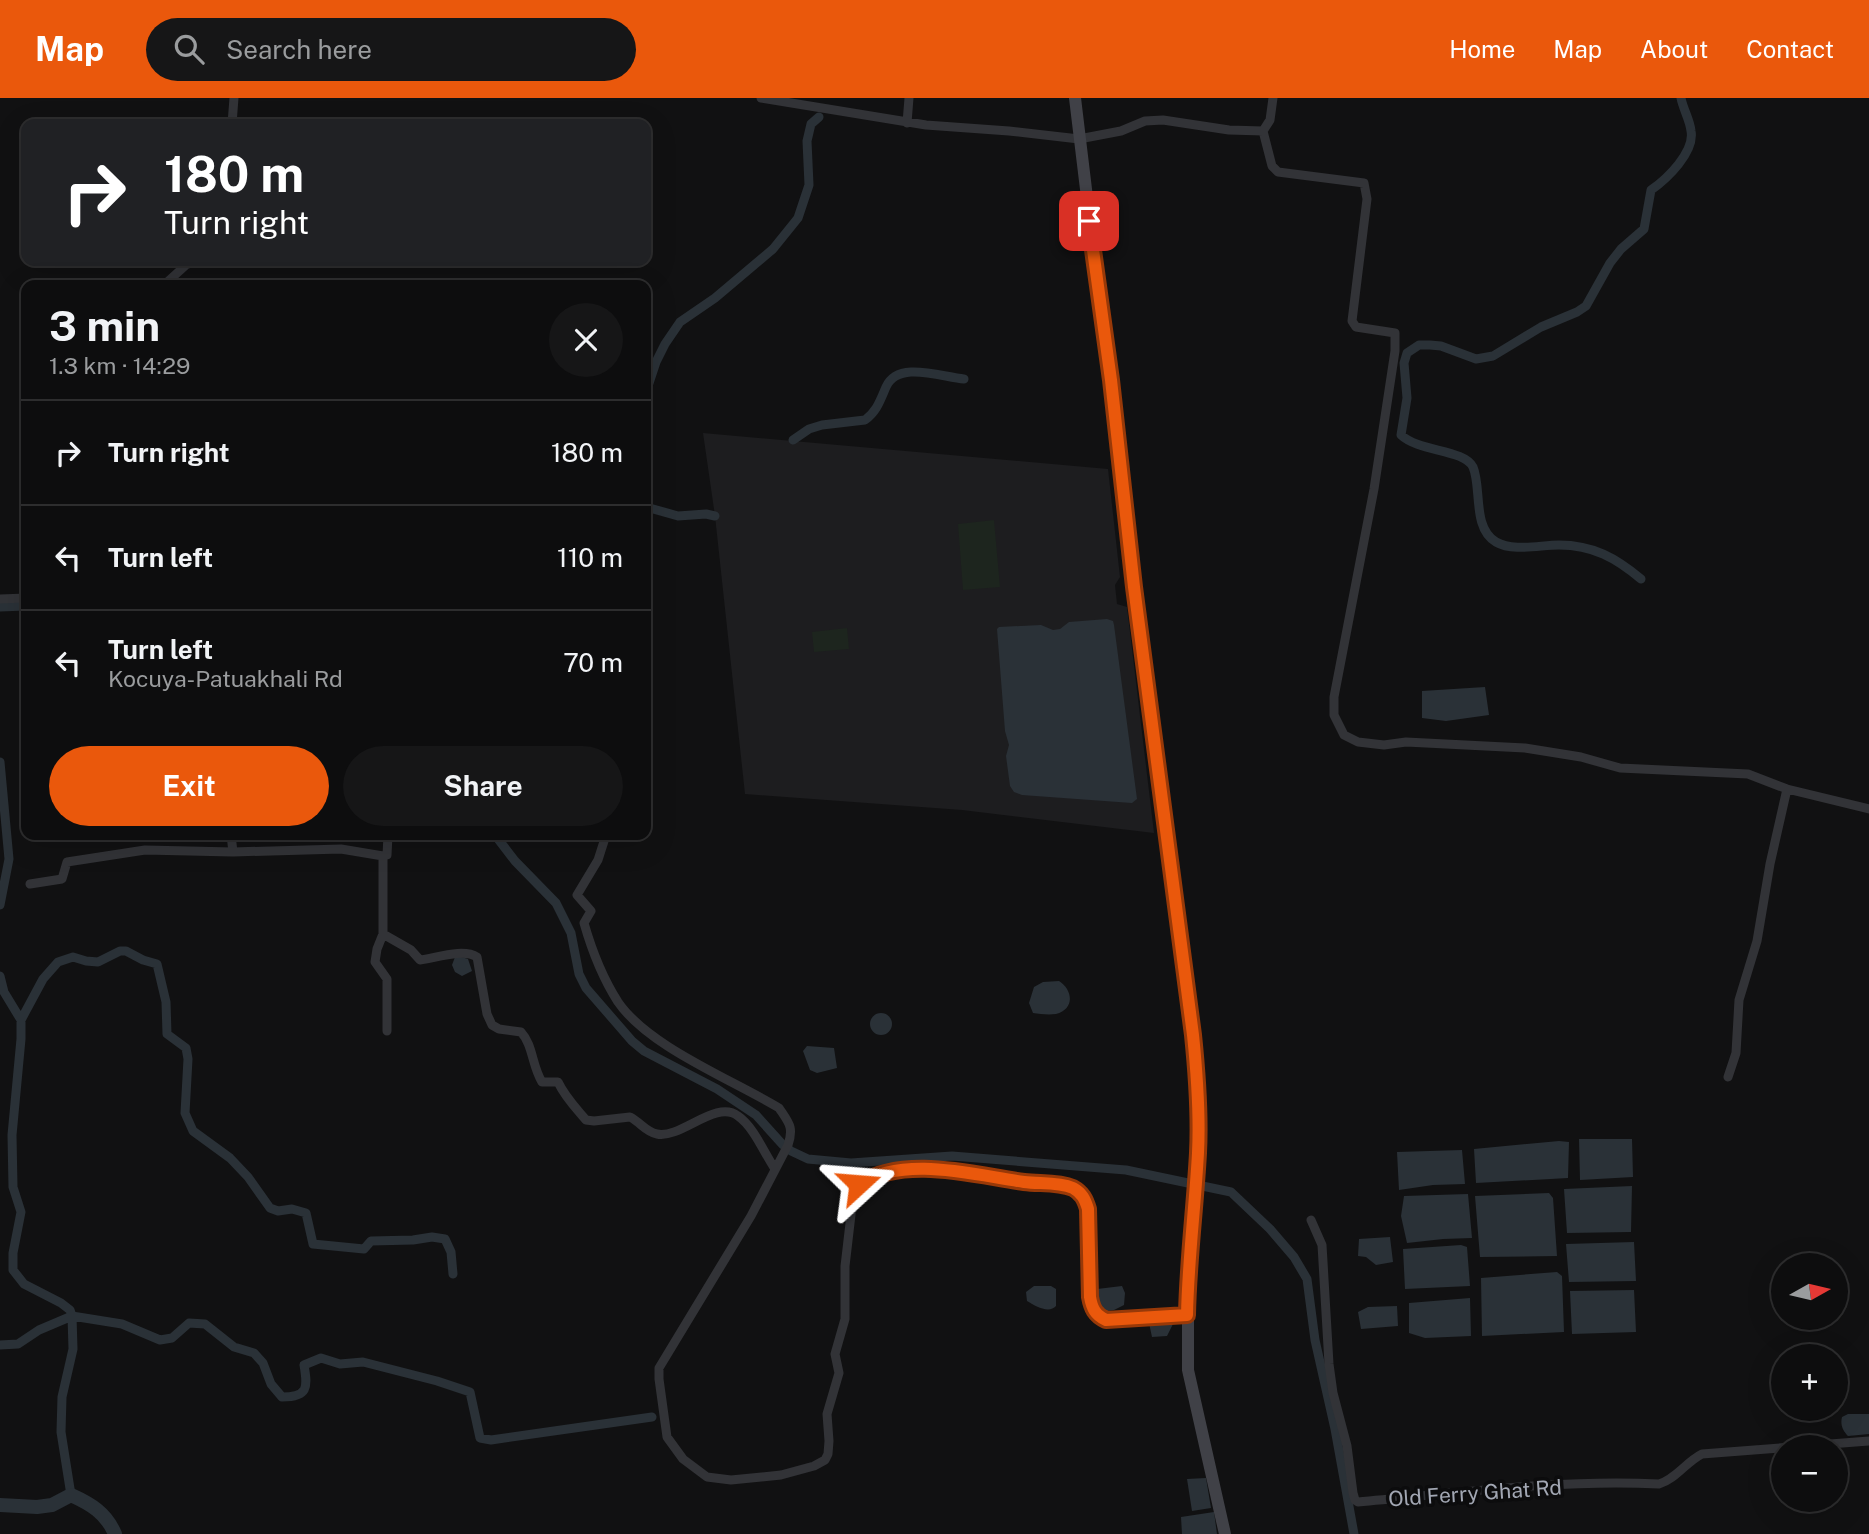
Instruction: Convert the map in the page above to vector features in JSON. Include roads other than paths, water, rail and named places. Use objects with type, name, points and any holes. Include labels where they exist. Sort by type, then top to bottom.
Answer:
[{"type":"main road","points":[[1075,98],[1134,587],[1193,1035],[1198,1100],[1196,1173],[1188,1261],[1188,1370],[1225,1534]]},
{"type":"street","points":[[232,119],[234,98]]},
{"type":"street","points":[[761,98],[907,123],[1079,139],[1121,131],[1145,121],[1163,120],[1229,130],[1263,131]]},
{"type":"street","points":[[907,123],[909,98]]},
{"type":"street","points":[[1273,98],[1270,120],[1263,131],[1272,166],[1278,172],[1364,183],[1367,199],[1352,321],[1356,327],[1395,333],[1395,351],[1374,489],[1334,697],[1334,716],[1344,735],[1358,742],[1384,745],[1406,742],[1525,748],[1581,757],[1620,768],[1748,774],[1787,789],[1869,809]]},
{"type":"street","points":[[170,280],[185,266]]},
{"type":"street","points":[[0,600],[21,598]]},
{"type":"street","points":[[1728,1077],[1737,1053],[1739,1000],[1757,941],[1770,864],[1787,789]]},
{"type":"street","points":[[232,840],[233,852]]},
{"type":"street","points":[[30,884],[62,879],[67,862],[145,850],[233,852],[341,849],[383,856],[387,855],[388,840]]},
{"type":"street","points":[[604,840],[598,860],[577,895],[591,911],[584,923],[596,962],[620,1004],[655,1039],[779,1108],[792,1133],[751,1216],[659,1368],[667,1437],[683,1459],[707,1477],[731,1480],[782,1475],[825,1461],[829,1441],[827,1414],[839,1373],[834,1357],[845,1319],[845,1266],[850,1211],[854,1189],[863,1181],[906,1170],[961,1171],[1074,1189],[1083,1196],[1088,1209],[1090,1297],[1093,1309],[1099,1317],[1106,1320],[1187,1315]]},
{"type":"street","points":[[383,856],[383,934],[375,962],[387,979],[387,1031]]},
{"type":"street","points":[[383,934],[411,950],[420,960],[475,955],[492,1026],[521,1032],[527,1038],[535,1072],[542,1082],[558,1082],[565,1097],[572,1101],[586,1120],[631,1117],[659,1135],[668,1134],[708,1116],[730,1111],[751,1128],[777,1165]]},
{"type":"street","name":"Old Ferry Ghat Rd","points":[[1311,1220],[1322,1244],[1333,1393],[1347,1446],[1353,1493],[1358,1502],[1568,1485],[1660,1485],[1702,1454],[1869,1441]]},
{"type":"waterway","points":[[1641,579],[1613,559],[1583,547],[1510,547],[1488,536],[1481,518],[1476,476],[1468,461],[1451,453],[1419,445],[1401,435],[1407,398],[1404,363],[1407,353],[1419,345],[1441,346],[1476,359],[1493,356],[1541,327],[1586,306],[1610,263],[1621,249],[1644,229],[1651,190],[1672,172],[1689,148],[1690,127],[1681,98]]},
{"type":"waterway","points":[[651,377],[665,344],[680,322],[715,298],[773,249],[798,218],[809,185],[807,141],[811,124],[819,117]]},
{"type":"waterway","points":[[793,440],[809,429],[822,425],[865,420],[875,409],[892,379],[900,374],[921,372],[964,379]]},
{"type":"waterway","points":[[651,508],[678,516],[715,516]]},
{"type":"waterway","points":[[0,607],[21,606]]},
{"type":"waterway","points":[[0,762],[9,859],[0,905]]},
{"type":"waterway","points":[[499,840],[515,861],[556,903],[571,933],[579,974],[586,988],[632,1041],[644,1051],[717,1089],[756,1115],[791,1151],[808,1159],[851,1163],[952,1156],[1126,1170],[1231,1192],[1270,1229],[1294,1257],[1307,1279],[1315,1340],[1354,1534]]},
{"type":"waterway","points":[[0,1345],[18,1344],[39,1330],[72,1316],[70,1310],[61,1303],[24,1284],[13,1270],[13,1253],[21,1212],[13,1187],[12,1135],[21,1020],[43,979],[58,962],[73,957],[98,962],[120,951],[126,951],[157,964],[166,1002],[167,1034],[186,1048],[188,1059],[185,1113],[193,1131],[230,1158],[248,1177],[270,1208],[306,1213],[313,1244],[364,1249],[371,1241],[432,1237],[445,1239],[451,1252],[453,1274]]},
{"type":"waterway","points":[[0,976],[4,992],[21,1020]]},
{"type":"waterway","points":[[71,1495],[61,1432],[62,1397],[73,1349],[72,1316],[122,1324],[160,1340],[172,1338],[189,1323],[205,1324],[234,1347],[254,1353],[263,1363],[271,1384],[282,1397],[301,1393],[306,1385],[304,1365],[321,1358],[340,1364],[363,1362],[437,1381],[470,1392],[480,1438],[491,1440],[652,1417]]},
{"type":"waterway","points":[[0,1505],[52,1505],[71,1495],[97,1510],[115,1534]]}]
